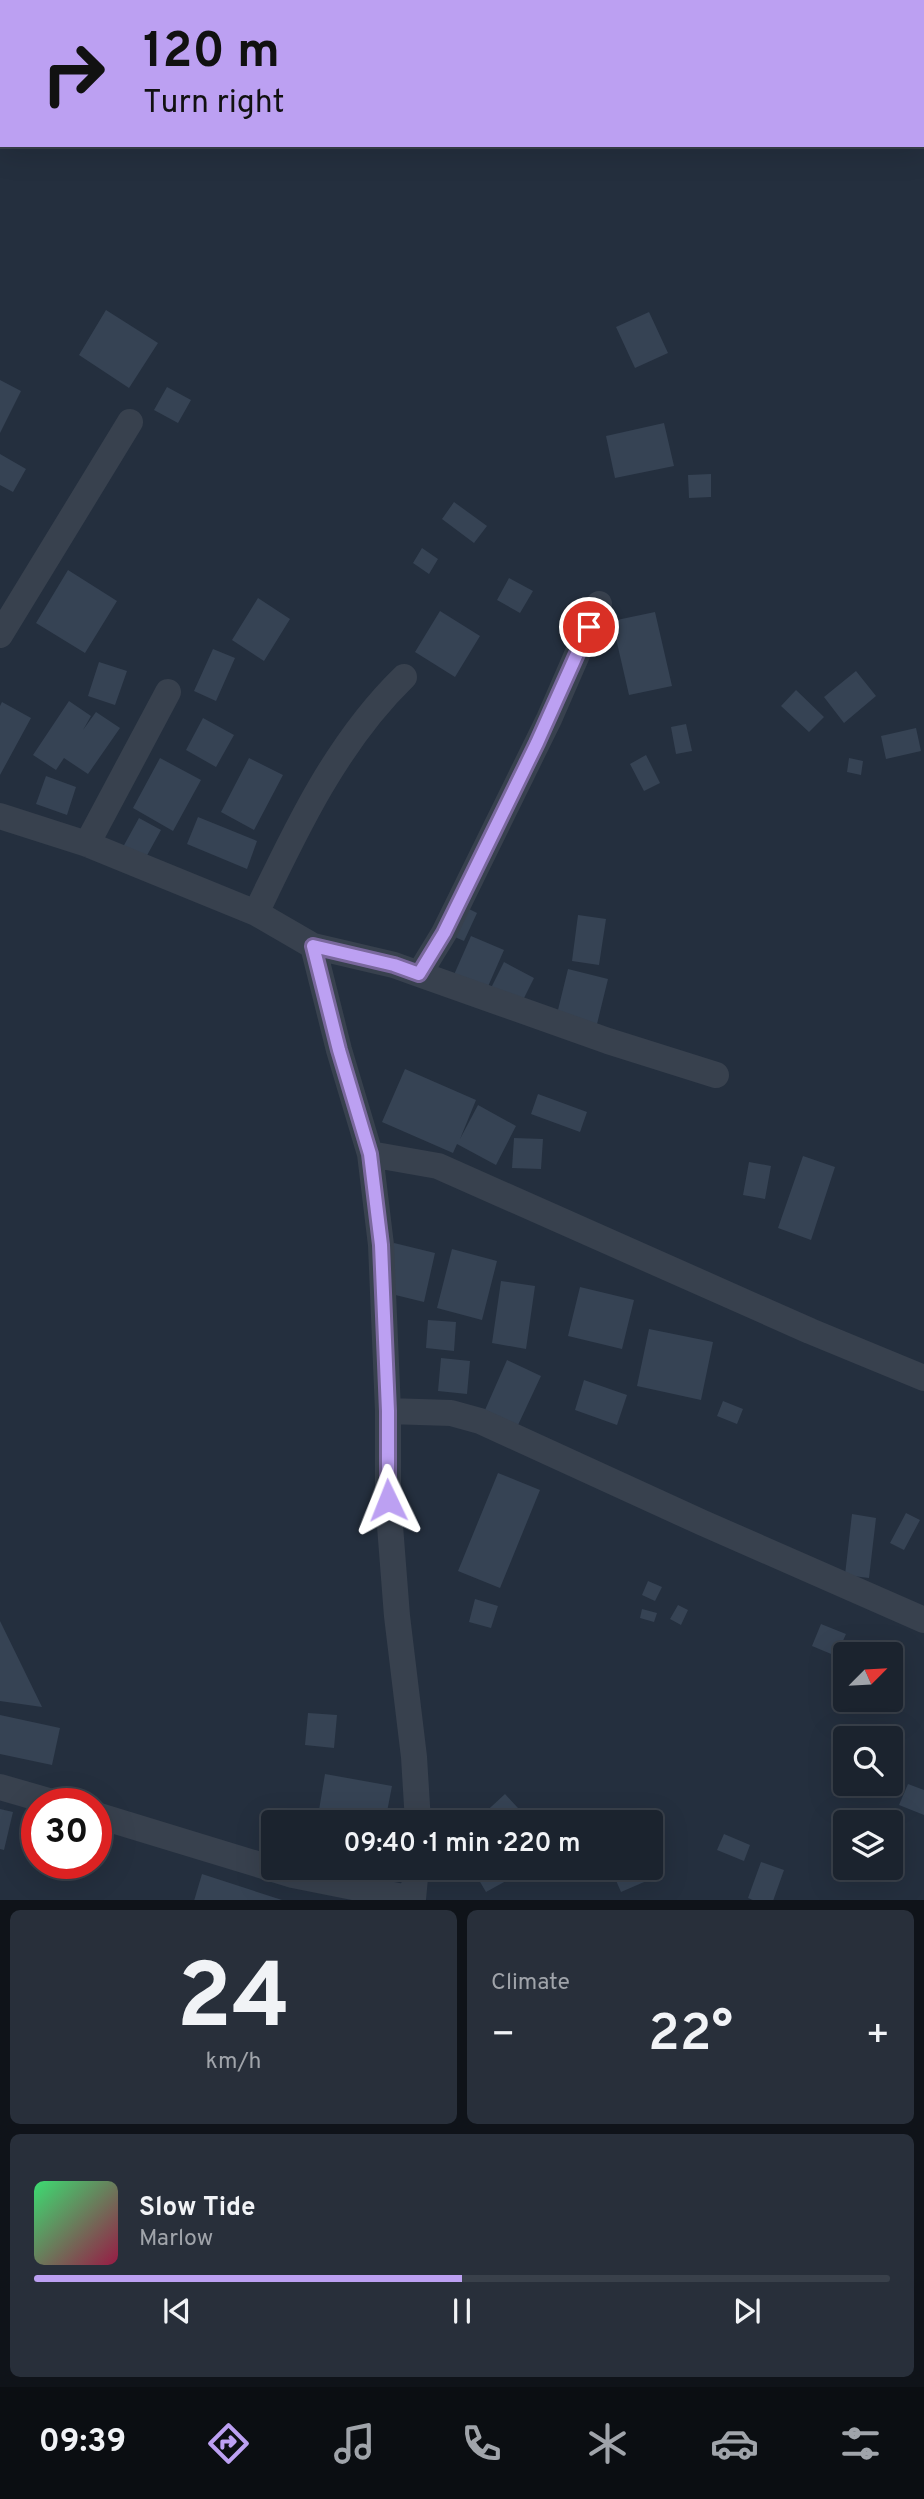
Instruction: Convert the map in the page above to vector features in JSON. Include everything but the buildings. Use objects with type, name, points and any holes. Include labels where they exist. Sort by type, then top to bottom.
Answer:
[{"type":"street","points":[[0,635],[130,422]]},
{"type":"street","points":[[419,974],[444,933],[537,743],[599,604]]},
{"type":"street","points":[[256,913],[327,774],[380,701],[404,677]]},
{"type":"street","points":[[87,844],[168,692]]},
{"type":"street","points":[[0,816],[87,844],[256,913],[313,946],[394,965],[608,1041],[716,1075]]},
{"type":"street","points":[[313,946],[339,1050],[370,1154],[381,1245],[388,1411],[388,1500],[417,1810]]},
{"type":"street","points":[[370,1154],[438,1166],[810,1331],[924,1378]]},
{"type":"street","points":[[388,1411],[451,1413],[480,1421],[924,1620]]},
{"type":"street","points":[[0,1787],[21,1793]]},
{"type":"street","points":[[112,1820],[261,1865]]},
{"type":"street","points":[[318,1880],[413,1899],[415,1880]]},
{"type":"route","points":[[388,1500],[388,1411],[381,1245],[370,1154],[339,1050],[313,946],[394,965],[419,974],[444,933],[549,719],[589,627]]}]
